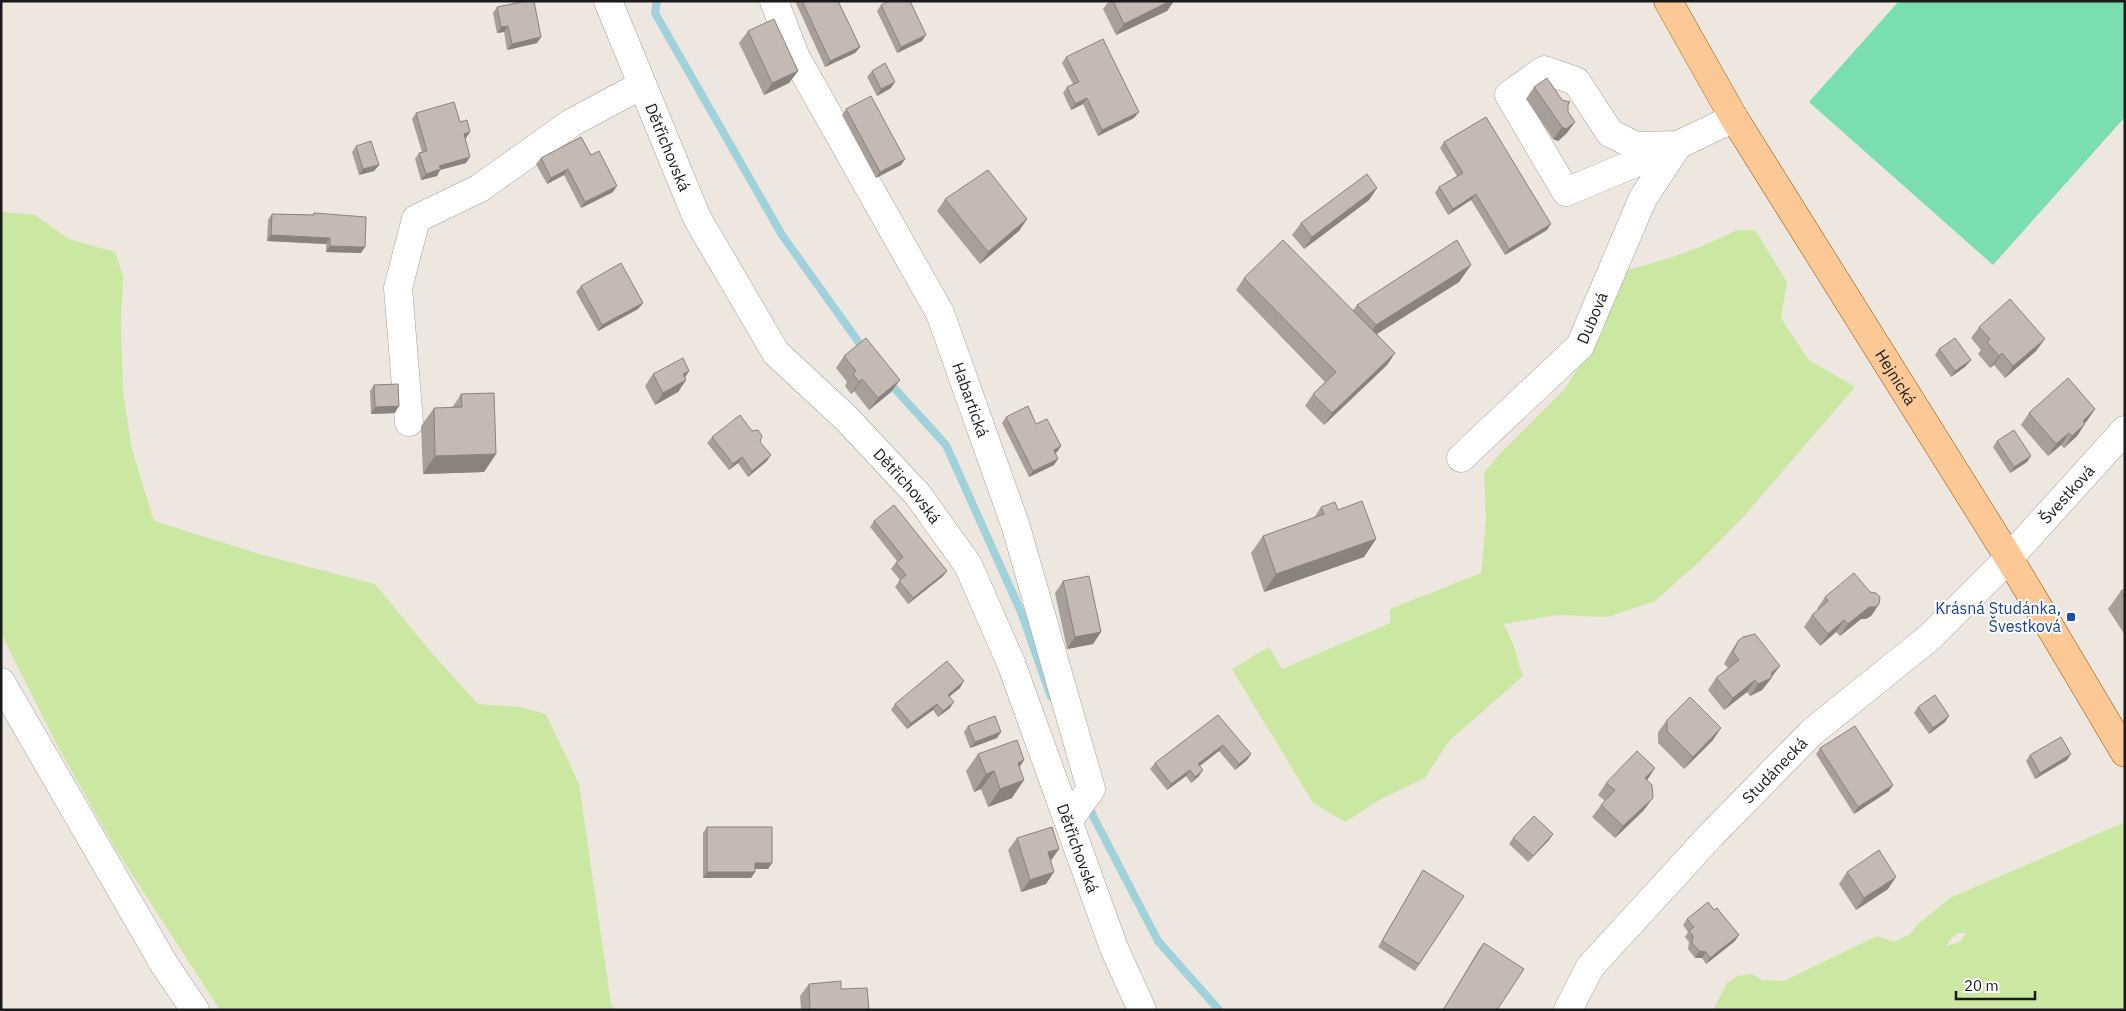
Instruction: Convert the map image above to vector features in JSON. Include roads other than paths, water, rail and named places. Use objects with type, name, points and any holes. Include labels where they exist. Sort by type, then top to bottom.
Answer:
[{"type":"main road","name":"Hejnická","points":[[1668,1],[1734,118],[2009,558],[2125,753]]},
{"type":"street","name":"Dětřichovská","points":[[608,1],[697,218],[776,353],[846,418],[918,495],[968,565],[1011,663],[1114,948],[1142,1010]]},
{"type":"street","name":"Habartická","points":[[774,1],[796,58],[940,313],[1016,527],[1091,790],[1068,821]]},
{"type":"street","points":[[1678,145],[1636,146],[1610,133],[1576,81],[1544,70],[1509,95],[1566,192],[1678,145],[1734,118]]},
{"type":"street","points":[[408,422],[398,288],[416,219],[480,188],[572,123],[642,85]]},
{"type":"street","name":"Dubová","points":[[1461,458],[1580,346],[1643,198],[1678,145]]},
{"type":"street","name":"Švestková","points":[[2009,558],[2125,430]]},
{"type":"street","name":"Studánecká","points":[[1568,1010],[1590,968],[1712,834],[1812,732],[1930,637],[2009,558]]},
{"type":"street","points":[[1,682],[159,956],[195,1010]]},
{"type":"waterway","points":[[657,1],[655,13],[782,235],[865,351]]},
{"type":"waterway","points":[[887,380],[946,445],[1021,612],[1051,697]]},
{"type":"waterway","points":[[1088,802],[1093,816],[1158,941],[1219,1010]]},
{"type":"place","name":"Krásná Studánka, Švestková","points":[[2071,617]]}]
